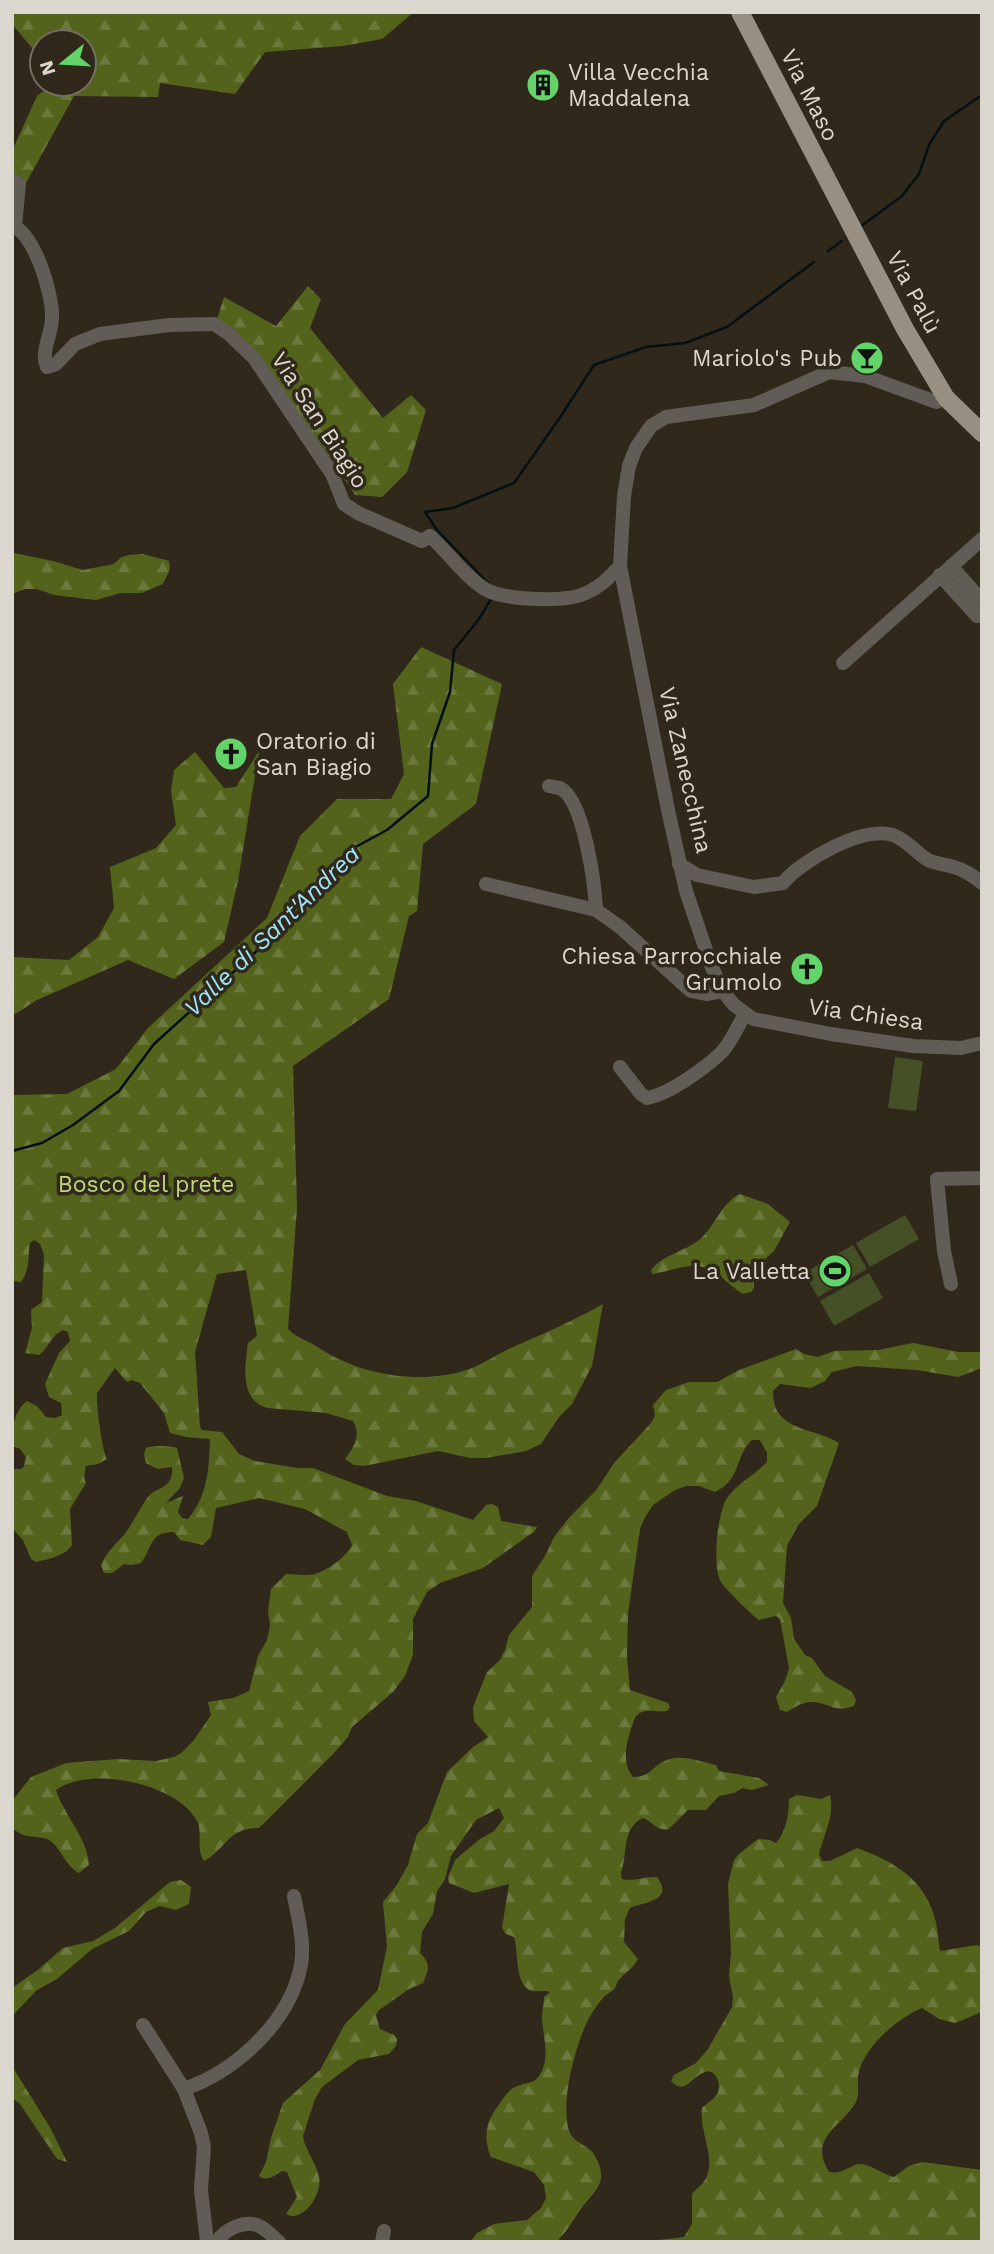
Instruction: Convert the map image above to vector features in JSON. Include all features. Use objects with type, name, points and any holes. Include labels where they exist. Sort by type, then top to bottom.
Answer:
[{"type":"main road","name":"Via Maso","points":[[740,12],[818,163]]},
{"type":"main road","name":"Via Palù","points":[[818,163],[905,329],[946,398],[982,433]]},
{"type":"street","points":[[12,180],[19,184],[14,225]]},
{"type":"street","name":"Via San Biagio","points":[[14,225],[33,249],[51,300],[52,327],[45,362],[47,367],[51,367],[75,345],[100,334],[169,325],[214,324],[254,358],[332,474],[344,504],[358,513],[422,541],[430,536],[482,587],[494,594],[558,598],[580,596],[603,585],[620,566]]},
{"type":"street","points":[[620,566],[624,496],[629,466],[636,448],[651,426],[666,417],[754,405],[829,372],[865,376],[936,402],[946,398]]},
{"type":"street","points":[[843,663],[982,538]]},
{"type":"street","name":"Via Zanecchina","points":[[620,566],[679,864],[697,876],[754,887],[783,883],[794,870],[808,860],[853,840],[880,833],[899,838],[928,860],[961,869],[982,883]]},
{"type":"street","points":[[946,571],[982,601]]},
{"type":"street","points":[[946,571],[977,616],[982,612]]},
{"type":"street","points":[[549,786],[561,789],[569,797],[582,826],[594,879],[596,910]]},
{"type":"street","name":"Via Chiesa","points":[[679,864],[705,949],[723,991],[744,1014],[766,1023],[913,1046],[961,1048],[982,1043]]},
{"type":"street","points":[[486,884],[596,910],[620,927],[691,991],[706,994],[723,991]]},
{"type":"street","points":[[620,1067],[641,1094],[647,1098],[657,1097],[694,1074],[723,1051],[744,1014]]},
{"type":"street","points":[[951,1284],[944,1251],[937,1180],[982,1178]]},
{"type":"street","points":[[184,2089],[204,2082],[240,2055],[274,2023],[285,2005],[295,1985],[301,1963],[294,1896]]},
{"type":"street","points":[[143,2025],[184,2089],[204,2147],[201,2190],[206,2242]]},
{"type":"street","points":[[217,2242],[220,2235],[242,2224],[260,2225],[279,2242]]},
{"type":"green space","points":[[12,12],[414,12],[382,39],[343,46],[265,52],[235,94],[160,83],[158,97],[98,96],[98,28],[28,28],[28,43],[12,24]]},
{"type":"green space","points":[[36,98],[73,98],[26,183],[12,174],[12,151]]},
{"type":"green space","points":[[308,286],[321,299],[310,328],[383,418],[411,395],[426,410],[407,472],[382,497],[355,495],[317,439],[217,319],[224,297],[276,326]]},
{"type":"green space","points":[[14,553],[83,570],[114,564],[129,555],[143,554],[169,561],[170,569],[163,584],[142,593],[121,593],[96,600],[54,595],[37,589],[25,589],[12,594]]},
{"type":"green space","name":"Bosco del prete","points":[[421,647],[502,684],[476,804],[423,844],[417,911],[409,916],[389,999],[293,1066],[297,1208],[288,1329],[352,1365],[389,1374],[427,1377],[476,1366],[603,1304],[592,1366],[572,1404],[559,1417],[541,1444],[526,1451],[470,1458],[438,1451],[364,1466],[354,1465],[345,1459],[356,1440],[357,1431],[353,1421],[326,1413],[267,1408],[252,1398],[246,1381],[246,1361],[248,1343],[257,1336],[246,1270],[217,1274],[195,1352],[202,1430],[222,1432],[239,1454],[255,1461],[313,1468],[387,1496],[416,1501],[473,1520],[486,1505],[492,1504],[498,1507],[501,1521],[537,1527],[483,1568],[440,1583],[427,1592],[413,1619],[413,1655],[405,1676],[393,1692],[352,1727],[348,1737],[332,1755],[259,1828],[248,1829],[233,1836],[204,1861],[196,1819],[185,1806],[170,1796],[151,1787],[109,1779],[89,1779],[56,1790],[80,1835],[87,1855],[89,1865],[79,1873],[49,1840],[23,1835],[12,1828],[12,1801],[31,1777],[66,1763],[118,1759],[156,1761],[181,1753],[194,1740],[211,1715],[208,1702],[233,1698],[249,1691],[258,1656],[267,1640],[271,1589],[286,1574],[312,1575],[325,1569],[341,1558],[352,1545],[347,1532],[305,1509],[259,1498],[216,1508],[211,1537],[203,1545],[180,1540],[174,1532],[166,1533],[156,1538],[141,1563],[124,1564],[112,1573],[104,1573],[101,1565],[106,1555],[127,1531],[147,1498],[170,1480],[172,1467],[158,1469],[146,1463],[146,1448],[177,1448],[184,1478],[180,1488],[166,1503],[183,1496],[178,1512],[182,1518],[188,1519],[200,1501],[210,1450],[210,1439],[170,1433],[164,1413],[140,1383],[132,1380],[127,1382],[115,1368],[97,1393],[103,1447],[107,1459],[86,1466],[86,1483],[70,1509],[72,1545],[56,1556],[36,1562],[31,1559],[23,1540],[12,1528],[12,1469],[21,1469],[26,1457],[20,1449],[12,1446],[13,1428],[19,1410],[27,1401],[37,1406],[46,1417],[55,1418],[62,1415],[61,1403],[49,1397],[45,1384],[59,1353],[70,1341],[68,1332],[63,1330],[39,1355],[25,1353],[32,1328],[31,1310],[42,1302],[44,1255],[40,1244],[34,1240],[30,1243],[24,1277],[21,1282],[12,1281],[12,1095],[67,1094],[116,1069],[148,1028],[267,918],[300,836],[337,799],[391,799],[404,774],[393,684]]},
{"type":"green space","points":[[259,751],[238,881],[224,942],[174,979],[128,960],[37,1000],[12,1016],[12,957],[69,960],[98,937],[114,908],[110,867],[156,848],[176,825],[171,791],[174,770],[195,752],[224,788],[236,787]]},
{"type":"green space","points":[[895,1057],[923,1061],[916,1111],[888,1108]]},
{"type":"green space","points":[[740,1194],[768,1204],[790,1222],[774,1251],[754,1269],[754,1288],[751,1292],[743,1294],[716,1273],[700,1266],[652,1274],[651,1270],[662,1260],[699,1240],[728,1203]]},
{"type":"green space","points":[[905,1215],[919,1239],[870,1267],[856,1243]]},
{"type":"green space","name":"La Valletta","points":[[853,1245],[867,1269],[818,1297],[804,1273]]},
{"type":"green space","points":[[869,1273],[883,1298],[834,1326],[820,1301]]},
{"type":"green space","points":[[913,1343],[958,1352],[982,1352],[982,1368],[958,1377],[917,1370],[857,1366],[832,1372],[825,1381],[811,1388],[780,1384],[773,1391],[775,1404],[787,1421],[839,1443],[817,1506],[798,1525],[787,1546],[783,1603],[791,1618],[794,1639],[805,1655],[812,1658],[825,1676],[852,1692],[856,1700],[854,1706],[837,1708],[810,1702],[787,1712],[780,1710],[776,1697],[789,1668],[780,1619],[776,1616],[759,1620],[728,1590],[718,1574],[717,1540],[724,1506],[731,1493],[767,1462],[767,1453],[760,1440],[752,1440],[746,1447],[734,1474],[724,1487],[715,1492],[699,1486],[686,1486],[675,1490],[653,1505],[640,1529],[628,1614],[627,1658],[630,1690],[668,1703],[670,1707],[667,1711],[647,1711],[636,1716],[627,1746],[629,1770],[633,1777],[639,1776],[667,1760],[685,1758],[716,1765],[719,1771],[759,1778],[769,1785],[752,1790],[742,1788],[719,1796],[706,1810],[688,1810],[669,1829],[659,1828],[643,1818],[631,1828],[626,1842],[622,1879],[657,1877],[662,1891],[656,1899],[630,1908],[625,1919],[624,1942],[638,1959],[591,2014],[571,2071],[567,2121],[571,2135],[593,2153],[599,2166],[600,2181],[594,2193],[556,2242],[470,2242],[477,2233],[494,2224],[527,2220],[541,2208],[546,2198],[544,2185],[534,2172],[491,2157],[486,2135],[492,2116],[507,2094],[515,2087],[534,2081],[543,2069],[545,2048],[542,2013],[544,1997],[550,1992],[532,1991],[522,1983],[514,1937],[506,1934],[502,1928],[509,1884],[474,1893],[449,1883],[448,1877],[455,1860],[494,1831],[504,1818],[499,1808],[476,1820],[451,1856],[445,1879],[437,1891],[433,1914],[422,1932],[420,1953],[428,1967],[423,1983],[409,1989],[376,2015],[380,2029],[397,2039],[396,2046],[389,2054],[358,2060],[322,2087],[315,2099],[303,2136],[318,2172],[318,2191],[305,2211],[299,2215],[286,2214],[297,2197],[287,2172],[282,2171],[268,2178],[259,2176],[266,2162],[283,2103],[320,2070],[345,2024],[378,1990],[387,1946],[383,1902],[408,1865],[417,1834],[428,1823],[447,1772],[473,1747],[488,1737],[474,1721],[473,1707],[487,1672],[500,1660],[509,1635],[532,1607],[532,1576],[554,1537],[597,1489],[614,1463],[651,1423],[655,1416],[653,1405],[666,1390],[689,1382],[717,1382],[739,1370],[796,1349],[818,1357],[834,1351],[878,1350]]},
{"type":"green space","points":[[797,1795],[821,1799],[830,1795],[830,1818],[819,1854],[822,1861],[830,1861],[857,1848],[883,1859],[906,1873],[924,1893],[935,1919],[940,1951],[977,1945],[982,1947],[982,2012],[955,2023],[939,2019],[922,2008],[884,2034],[862,2062],[858,2075],[857,2099],[825,2139],[823,2159],[829,2172],[839,2172],[862,2164],[894,2177],[909,2166],[922,2162],[982,2170],[982,2242],[641,2242],[684,2237],[692,2224],[692,2194],[704,2181],[709,2168],[702,2108],[717,2094],[719,2085],[715,2075],[709,2072],[700,2074],[684,2086],[671,2081],[674,2075],[696,2063],[708,2049],[732,2007],[728,1884],[734,1860],[758,1839],[776,1843],[786,1823],[789,1799]]},
{"type":"green space","points":[[181,1880],[191,1887],[189,1904],[176,1910],[160,1906],[146,1912],[129,1931],[92,1949],[57,1979],[37,1990],[12,2016],[12,1988],[63,1948],[93,1941],[115,1928],[170,1882]]},
{"type":"green space","points":[[12,2066],[51,2129],[67,2162],[57,2159],[20,2104],[12,2098]]},
{"type":"waterway","name":"Valle di Sant'Andrea","points":[[860,227],[902,196],[919,174],[929,145],[944,121],[982,95]]},
{"type":"waterway","name":"Valle di Sant'Andrea","points":[[828,251],[842,241]]},
{"type":"waterway","name":"Valle di Sant'Andrea","points":[[489,584],[437,530],[425,512],[453,508],[514,483],[594,365],[646,347],[685,343],[727,327],[814,262]]},
{"type":"waterway","name":"Valle di Sant'Andrea","points":[[12,1151],[42,1143],[73,1125],[119,1091],[154,1044],[323,887],[335,864],[350,850],[387,830],[428,796],[432,744],[450,692],[454,650],[491,599]]},
{"type":"place","name":"Villa Vecchia Maddalena","points":[[543,85]]},
{"type":"place","name":"Mariolo's Pub","points":[[867,358]]},
{"type":"place","name":"Oratorio di San Biagio","points":[[231,754]]},
{"type":"place","name":"Chiesa Parrocchiale Grumolo","points":[[807,969]]},
{"type":"place","name":"La Valletta","points":[[835,1271]]}]
